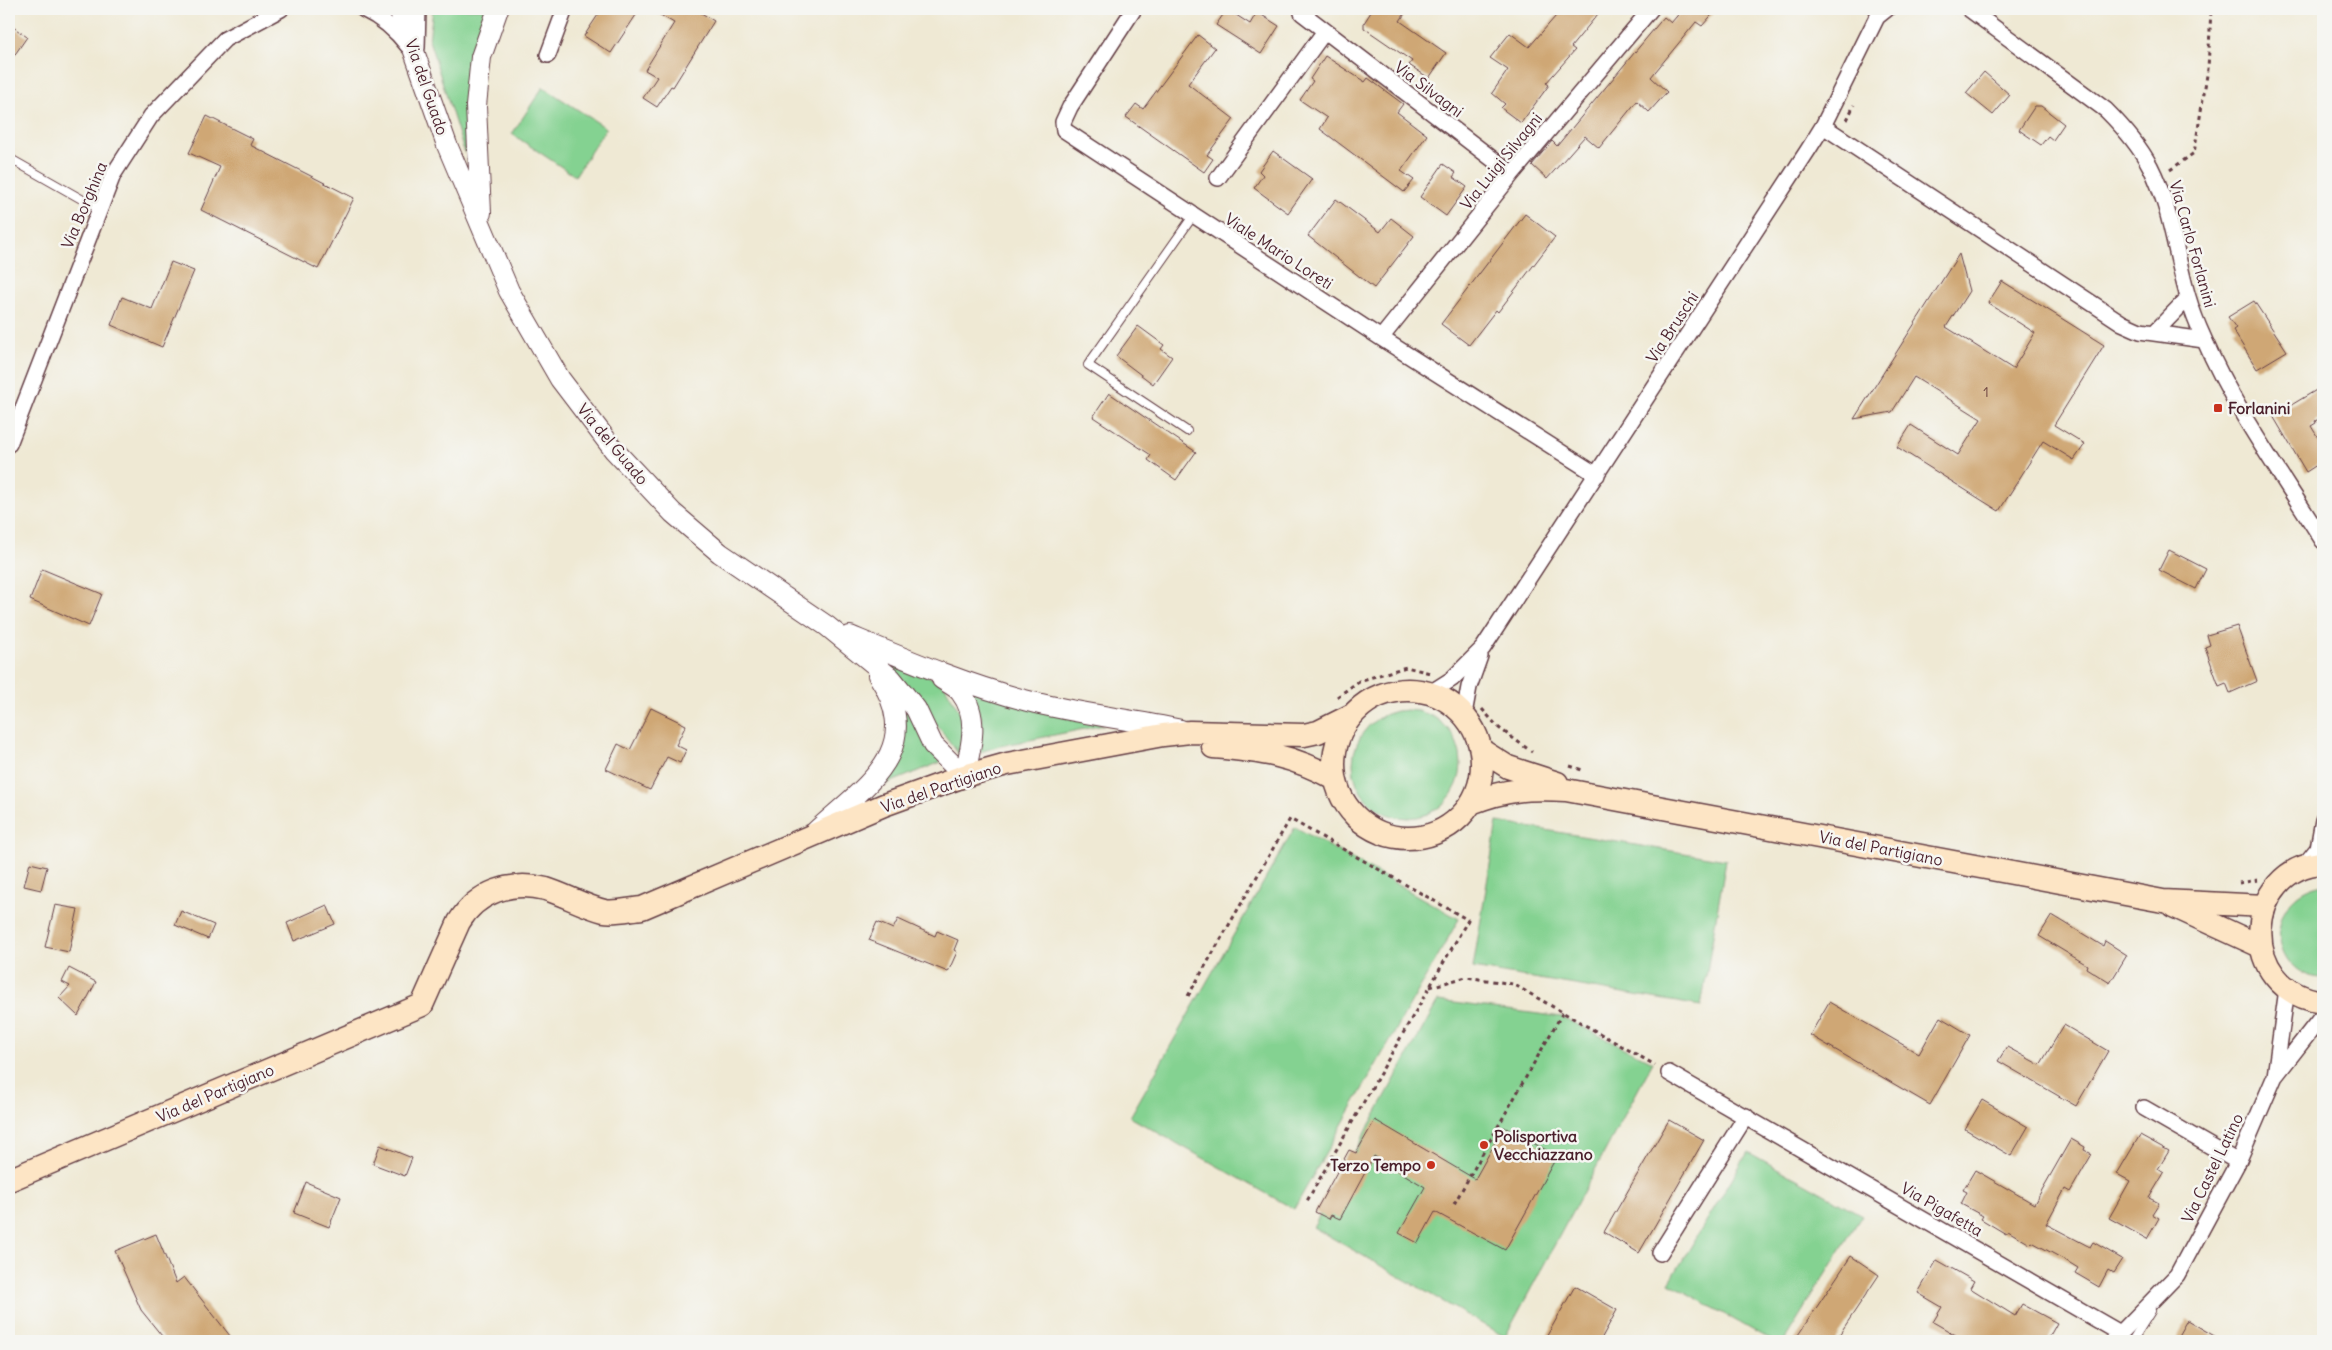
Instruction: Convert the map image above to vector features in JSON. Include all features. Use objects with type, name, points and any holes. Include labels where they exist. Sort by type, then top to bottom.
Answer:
[{"type":"main road","points":[[1409,689],[1430,693],[1448,701],[1464,714],[1475,731],[1482,750],[1481,778],[1471,804],[1457,820],[1438,832],[1417,838],[1395,837],[1374,830],[1356,818],[1342,800],[1335,779],[1334,756],[1340,734],[1352,715],[1368,701],[1388,692],[1409,689]]},
{"type":"main road","name":"Via del Partigiano","points":[[9,1180],[422,1006],[459,922],[467,910],[479,898],[503,888],[526,886],[544,889],[605,911],[642,908],[884,805],[964,776],[1007,764],[1153,736],[1190,732],[1304,735],[1332,726],[1352,715]]},
{"type":"main road","name":"Via del Partigiano","points":[[1105,745],[1190,745],[1273,753],[1299,761],[1335,779]]},
{"type":"main road","name":"Via del Partigiano","points":[[1482,750],[1508,766],[1598,795]]},
{"type":"main road","name":"Via del Partigiano","points":[[1471,804],[1494,794],[1514,790],[1557,790],[1598,795],[2163,901],[2265,906]]},
{"type":"main road","points":[[2313,866],[2286,877],[2274,890],[2265,906],[2260,926],[2260,946],[2266,962],[2275,977],[2287,989],[2309,1000],[2323,1002]]},
{"type":"main road","name":"Via del Partigiano","points":[[2163,901],[2260,946]]},
{"type":"street","name":"Via Borghina","points":[[9,444],[113,175],[151,116],[225,39],[281,9]]},
{"type":"street","points":[[362,9],[380,17],[396,30],[417,57]]},
{"type":"street","name":"Via del Guado","points":[[399,9],[447,145],[509,291],[560,378],[614,450],[673,513],[720,553],[827,626],[891,678],[916,709],[933,745],[964,776]]},
{"type":"street","points":[[417,57],[418,9]]},
{"type":"street","points":[[481,225],[476,106],[480,57],[498,9]]},
{"type":"street","points":[[548,55],[565,9]]},
{"type":"street","name":"Viale Mario Loreti","points":[[1134,9],[1070,108],[1063,122],[1064,130],[1192,216],[1597,475]]},
{"type":"street","name":"Via Luigi Silvagni","points":[[1381,338],[1512,174],[1651,9]]},
{"type":"street","name":"Via Carlo Forlanini","points":[[1969,9],[2106,110],[2125,129],[2140,149],[2157,179],[2170,220],[2188,298],[2204,340],[2229,392],[2323,541]]},
{"type":"street","name":"Via Bruschi","points":[[1430,693],[1452,679],[1483,648],[1597,475],[1823,126],[1879,11]]},
{"type":"street","name":"Via Silvagni","points":[[1302,14],[1512,174]]},
{"type":"street","points":[[1218,178],[1325,31]]},
{"type":"street","points":[[1823,126],[2122,323],[2140,331],[2204,340]]},
{"type":"street","points":[[2155,332],[2188,298]]},
{"type":"street","points":[[827,626],[920,665],[987,690],[1073,712],[1132,720],[1190,732]]},
{"type":"street","name":"Via Bruschi","points":[[1464,714],[1469,687],[1483,648]]},
{"type":"street","points":[[811,836],[876,775],[892,753],[897,732],[895,710],[885,686],[865,657]]},
{"type":"street","points":[[920,665],[961,692],[972,718],[972,746],[964,776]]},
{"type":"street","points":[[2313,866],[2323,820]]},
{"type":"street","points":[[2275,1076],[2287,989]]},
{"type":"street","points":[[2275,1076],[2323,1015]]},
{"type":"street","name":"Via Pigafetta","points":[[1669,1073],[1746,1116],[2122,1338]]},
{"type":"street","name":"Via Castel Latino","points":[[2122,1338],[2177,1275],[2238,1162],[2275,1076]]},
{"type":"street","points":[[2144,1108],[2238,1162]]},
{"type":"street","points":[[1660,1253],[1746,1116]]},
{"type":"lane","points":[[9,158],[99,209]]},
{"type":"lane","points":[[1186,432],[1088,365],[1192,216]]},
{"type":"path","points":[[2157,179],[2194,153],[2208,69],[2211,9]]},
{"type":"path","points":[[1332,701],[1359,681],[1406,667],[1452,679]]},
{"type":"path","points":[[1469,687],[1480,707],[1499,728],[1536,755]]},
{"type":"path","points":[[1564,764],[1592,773]]},
{"type":"path","points":[[1188,996],[1290,819],[1468,920],[1307,1201]]},
{"type":"path","points":[[2234,884],[2263,879]]},
{"type":"path","points":[[1429,988],[1466,977],[1513,984],[1669,1073]]},
{"type":"path","points":[[1454,1204],[1563,1012]]},
{"type":"green space","points":[[433,9],[487,9],[471,61],[465,154],[429,40]]},
{"type":"green space","points":[[543,87],[606,128],[575,176],[512,134]]},
{"type":"green space","points":[[882,657],[913,667],[945,686],[966,723],[961,757],[913,693]]},
{"type":"green space","points":[[966,688],[1104,725],[1000,746],[980,752],[982,719]]},
{"type":"green space","points":[[903,704],[941,762],[874,789]]},
{"type":"green space","points":[[1407,710],[1428,714],[1445,726],[1457,743],[1461,764],[1457,785],[1445,802],[1428,814],[1407,818],[1386,814],[1369,802],[1357,785],[1353,764],[1357,743],[1369,726],[1386,714]]},
{"type":"green space","points":[[1497,822],[1726,860],[1701,1006],[1473,968]]},
{"type":"green space","points":[[1295,827],[1459,919],[1294,1209],[1130,1117]]},
{"type":"green space","points":[[2323,884],[2323,978],[2305,974],[2292,964],[2283,951],[2280,935],[2282,918],[2289,903],[2303,891]]},
{"type":"green space","name":"Polisportiva Vecchiazzano","points":[[1438,1001],[1562,1017],[1653,1062],[1505,1337],[1313,1227]]},
{"type":"green space","points":[[1748,1152],[1862,1215],[1784,1341],[1772,1341],[1669,1283]]},
{"type":"building","points":[[602,9],[640,9],[611,53],[584,36]]},
{"type":"building","points":[[650,9],[695,9],[714,21],[673,87],[671,86],[657,107],[643,98],[657,77],[645,70],[674,23]]},
{"type":"building","points":[[1227,9],[1250,24],[1257,12],[1279,26],[1261,54],[1216,25]]},
{"type":"building","points":[[1373,9],[1408,9],[1400,21],[1446,53],[1429,78],[1409,65],[1412,61],[1364,28],[1364,23]]},
{"type":"building","points":[[1562,9],[1602,9],[1571,47],[1575,50],[1546,83],[1549,85],[1521,123],[1501,108],[1505,104],[1492,93],[1508,70],[1490,58],[1510,33],[1529,47]]},
{"type":"building","points":[[1681,9],[1717,9],[1702,26],[1696,22],[1651,77],[1667,92],[1649,112],[1637,101],[1599,148],[1585,136],[1547,179],[1532,165],[1552,141],[1557,146],[1664,17],[1671,23]]},
{"type":"building","points":[[9,24],[27,37],[9,63]]},
{"type":"building","points":[[1198,35],[1215,48],[1188,84],[1234,119],[1207,155],[1213,159],[1204,172],[1126,117],[1136,104],[1143,109]]},
{"type":"building","points":[[1325,56],[1365,82],[1368,78],[1403,104],[1397,112],[1427,135],[1401,171],[1414,180],[1404,192],[1320,129],[1327,118],[1300,100],[1313,81],[1310,79]]},
{"type":"building","points":[[1984,72],[2010,95],[1993,115],[1966,93]]},
{"type":"building","points":[[2035,106],[2041,106],[2064,124],[2053,140],[2048,136],[2041,145],[2019,130]]},
{"type":"building","points":[[207,116],[253,139],[250,145],[354,198],[318,269],[201,210],[220,167],[189,153]]},
{"type":"building","points":[[1273,151],[1312,179],[1288,213],[1254,188],[1263,175],[1259,171]]},
{"type":"building","points":[[1443,164],[1456,173],[1453,177],[1467,187],[1446,216],[1420,197]]},
{"type":"building","points":[[1336,199],[1380,232],[1391,218],[1414,236],[1374,288],[1308,236]]},
{"type":"building","points":[[1525,214],[1555,237],[1498,312],[1496,310],[1469,345],[1441,324]]},
{"type":"building","points":[[1959,254],[1969,291],[1946,327],[2013,369],[2035,333],[1988,303],[2002,281],[2104,345],[2054,425],[2085,444],[2074,460],[2043,441],[1999,511],[1897,447],[1911,425],[1958,455],[1981,419],[1914,377],[1892,412],[1854,419]]},
{"type":"building","points":[[171,262],[194,271],[162,347],[111,325],[122,297],[152,309]]},
{"type":"building","points":[[2254,301],[2287,351],[2257,369],[2233,330],[2236,328],[2228,317]]},
{"type":"building","points":[[1138,326],[1164,345],[1161,349],[1172,357],[1153,384],[1116,356]]},
{"type":"building","points":[[2323,386],[2323,417],[2315,421],[2316,423],[2311,426],[2323,446],[2318,450],[2323,461],[2306,472],[2273,416]]},
{"type":"building","points":[[1109,393],[1196,452],[1176,480],[1148,460],[1151,455],[1093,417]]},
{"type":"building","points":[[2169,550],[2206,569],[2196,589],[2159,570]]},
{"type":"building","points":[[42,569],[102,594],[89,626],[30,600]]},
{"type":"building","points":[[2237,626],[2257,681],[2230,693],[2226,683],[2219,686],[2205,647],[2210,645],[2207,635]]},
{"type":"building","points":[[651,708],[686,725],[676,745],[686,750],[680,763],[667,757],[650,790],[606,769],[618,744],[630,750]]},
{"type":"building","points":[[30,863],[47,867],[41,890],[24,886]]},
{"type":"building","points":[[55,905],[78,909],[69,952],[45,947]]},
{"type":"building","points":[[327,905],[335,924],[294,941],[287,923]]},
{"type":"building","points":[[181,911],[214,925],[208,939],[175,925]]},
{"type":"building","points":[[2052,915],[2103,946],[2105,941],[2127,955],[2110,983],[2086,968],[2087,965],[2039,936]]},
{"type":"building","points":[[898,919],[935,936],[937,931],[958,940],[954,950],[957,952],[948,972],[869,940],[877,922],[893,929]]},
{"type":"building","points":[[69,968],[96,982],[78,1016],[59,998],[70,986],[62,982]]},
{"type":"building","points":[[1829,1002],[1919,1054],[1940,1017],[1970,1035],[1930,1105],[1810,1035]]},
{"type":"building","points":[[2064,1025],[2108,1051],[2076,1106],[1998,1061],[2007,1047],[2040,1065]]},
{"type":"building","points":[[1982,1100],[2028,1127],[2011,1156],[1965,1129]]},
{"type":"building","points":[[1375,1120],[1475,1179],[1504,1127],[1557,1156],[1505,1250],[1435,1212],[1418,1243],[1399,1233],[1425,1187],[1374,1156],[1340,1219],[1331,1215],[1329,1219],[1315,1212],[1349,1150],[1356,1153]]},
{"type":"building","points":[[1669,1120],[1704,1140],[1639,1253],[1604,1232]]},
{"type":"building","points":[[2140,1135],[2169,1151],[2158,1169],[2164,1173],[2149,1198],[2159,1203],[2152,1214],[2159,1218],[2147,1239],[2109,1218],[2130,1181],[2117,1174]]},
{"type":"building","points":[[2071,1139],[2085,1147],[2084,1150],[2092,1154],[2070,1192],[2065,1189],[2046,1224],[2090,1247],[2093,1242],[2122,1259],[2113,1273],[2108,1270],[2099,1287],[2075,1273],[2078,1268],[2065,1260],[2032,1242],[2030,1244],[2008,1231],[2006,1234],[1981,1219],[1983,1216],[1961,1204],[1967,1192],[1963,1190],[1975,1170],[2034,1204]]},
{"type":"building","points":[[380,1145],[412,1158],[405,1176],[373,1164]]},
{"type":"building","points":[[306,1182],[341,1197],[329,1227],[294,1213]]},
{"type":"building","points":[[156,1234],[176,1283],[184,1277],[234,1341],[166,1341],[141,1310],[115,1251]]},
{"type":"building","points":[[1851,1256],[1879,1275],[1835,1341],[1794,1341]]},
{"type":"building","points":[[1937,1260],[1974,1281],[1970,1288],[2015,1316],[2022,1304],[2057,1323],[2047,1341],[1966,1341],[1933,1322],[1942,1307],[1918,1293]]},
{"type":"building","points":[[1575,1286],[1617,1310],[1600,1341],[1544,1341]]},
{"type":"building","points":[[2187,1320],[2223,1341],[2175,1341]]},
{"type":"place","name":"Forlanini","points":[[2218,408]]},
{"type":"place","name":"Polisportiva Vecchiazzano","points":[[1484,1145]]},
{"type":"place","name":"Terzo Tempo","points":[[1431,1165]]}]
